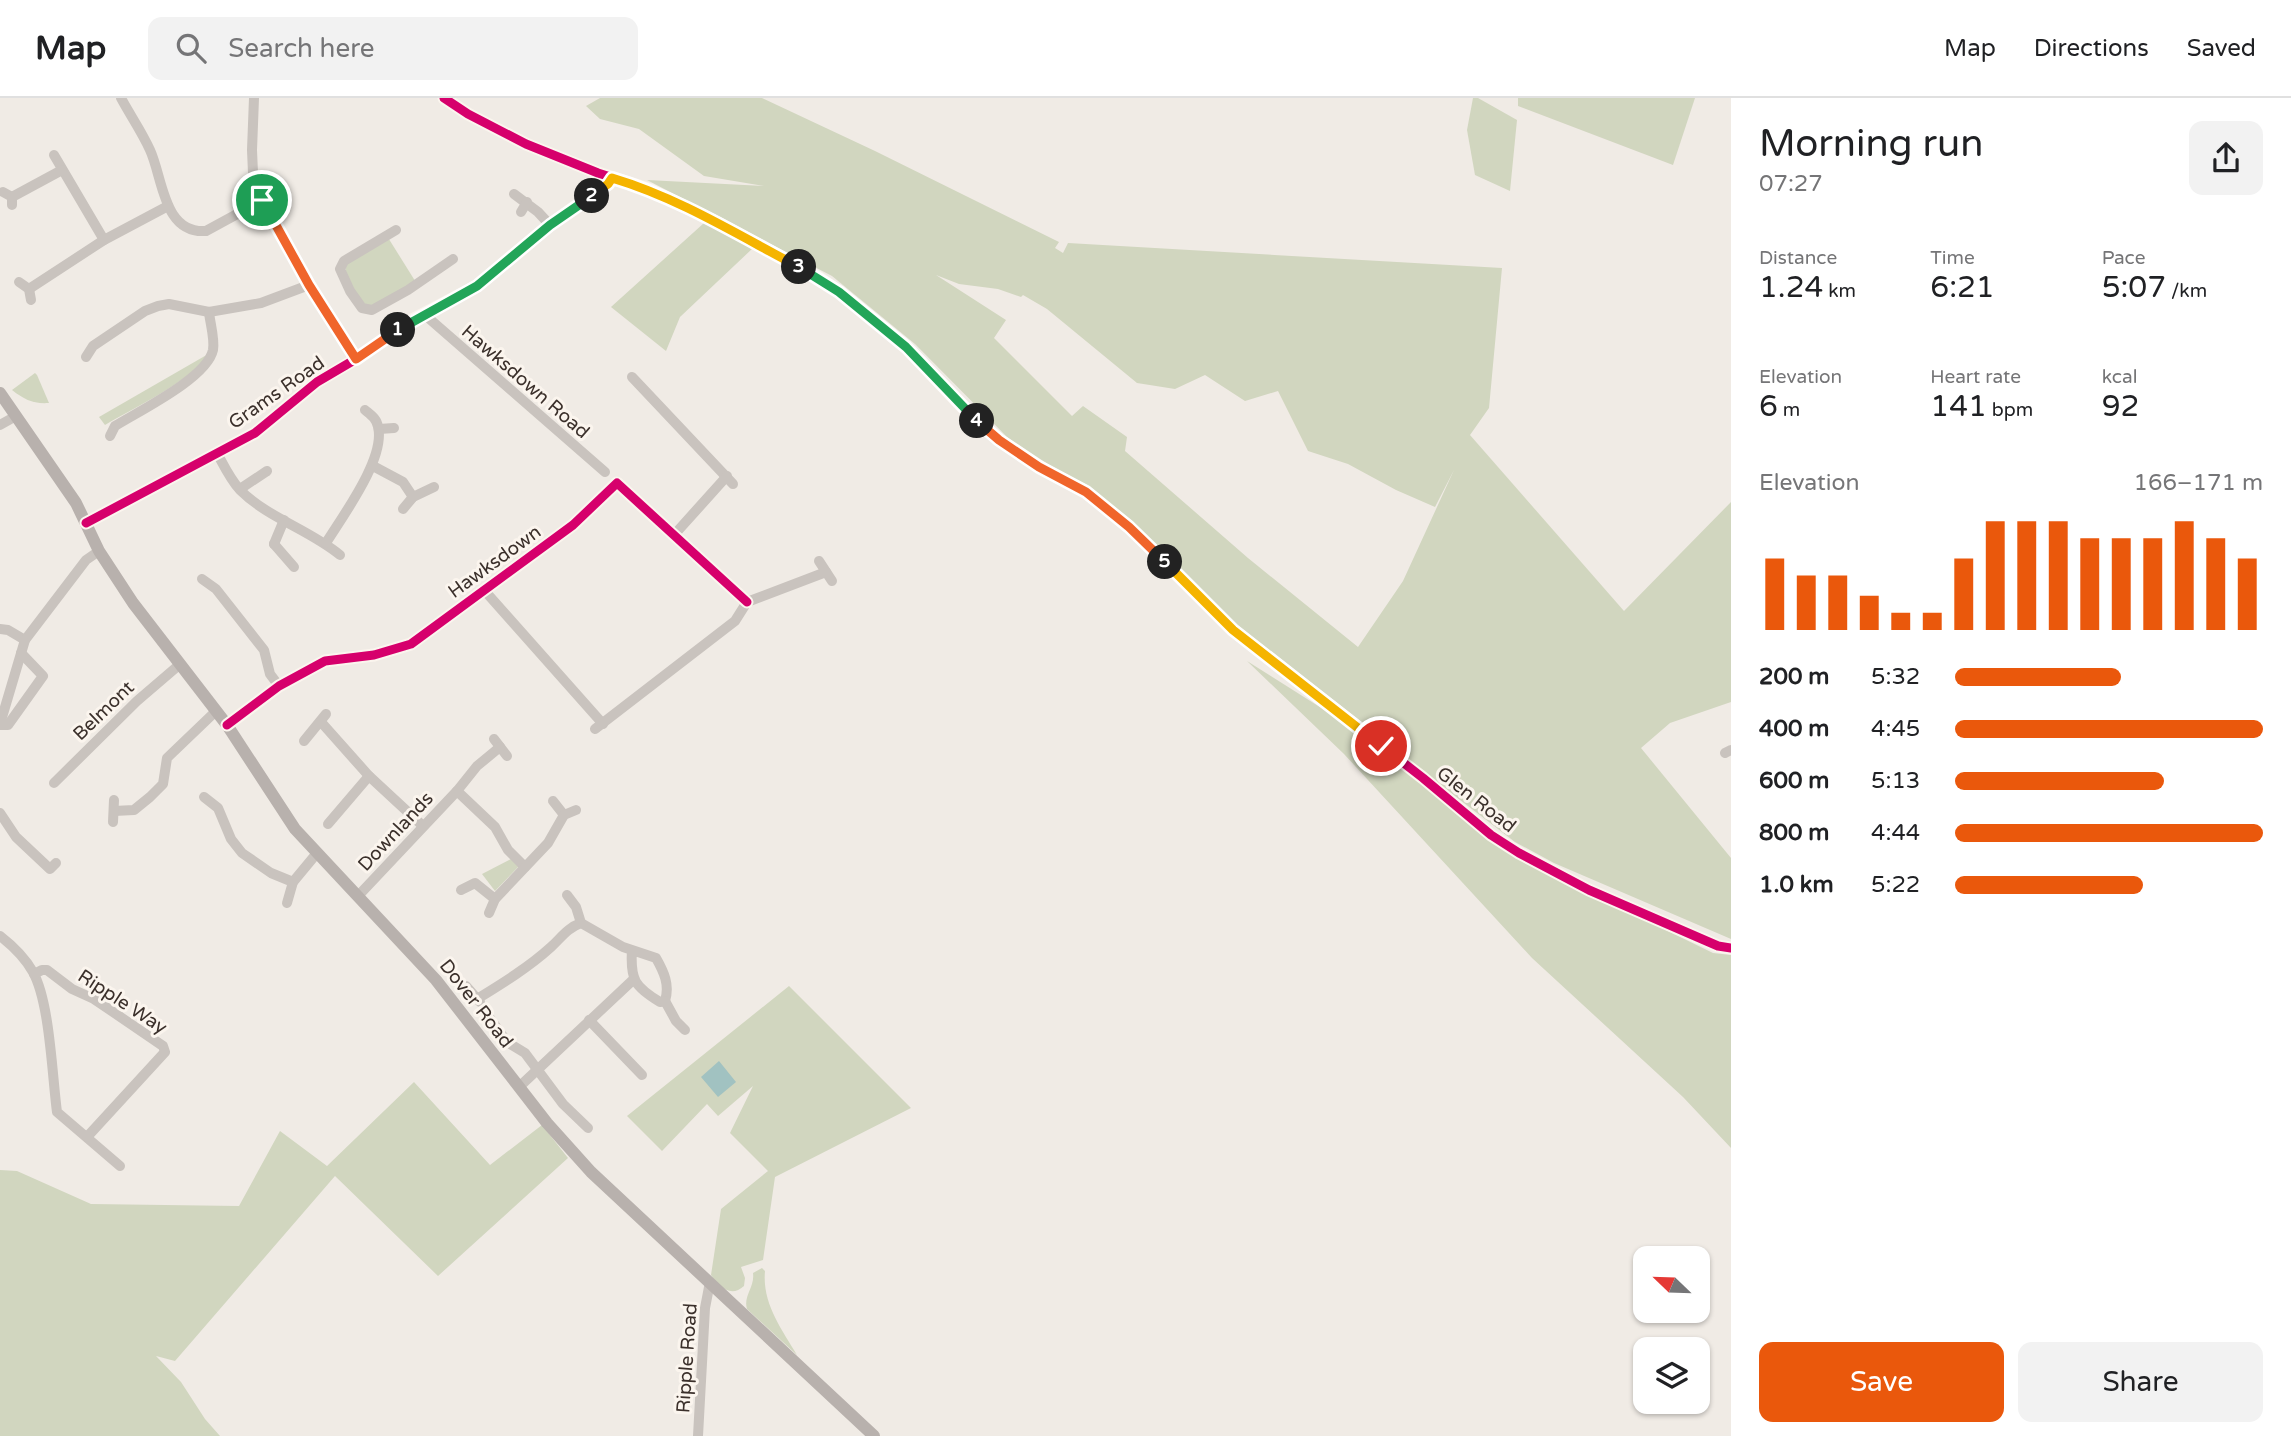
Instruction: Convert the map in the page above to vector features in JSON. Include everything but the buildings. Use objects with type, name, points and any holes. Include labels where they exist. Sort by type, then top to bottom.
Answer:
[{"type":"main road","name":"Dover Road","points":[[0,393],[76,503],[99,551],[133,603],[227,725],[280,810],[444,989],[519,1087],[591,1172],[874,1436]]},
{"type":"street","points":[[121,98],[150,150],[168,206],[184,228],[196,232],[206,231],[262,200]]},
{"type":"street","points":[[254,98],[253,173],[262,200],[309,285],[356,359]]},
{"type":"street","name":"Glen Road","points":[[444,98],[468,114],[526,144],[612,178],[651,190],[818,277],[906,347],[969,414],[999,440],[1039,467],[1086,492],[1105,507],[1129,527],[1233,630],[1423,778],[1491,835],[1589,890],[1717,946],[1731,948]]},
{"type":"street","points":[[54,155],[104,240]]},
{"type":"street","points":[[9,198],[62,170]]},
{"type":"street","name":"Grams Road","points":[[86,523],[255,433],[317,382],[412,320],[425,316],[477,286],[550,225],[601,191],[612,178]]},
{"type":"street","points":[[514,194],[524,207],[550,225]]},
{"type":"street","points":[[29,289],[104,240],[168,206]]},
{"type":"street","points":[[396,230],[344,261],[340,269],[362,308],[372,310],[453,260]]},
{"type":"street","points":[[19,282],[29,289],[31,300]]},
{"type":"street","points":[[86,357],[93,345],[145,311],[158,306],[169,304],[209,312],[261,303],[309,285]]},
{"type":"street","points":[[110,436],[115,426],[186,381],[206,363],[213,349],[209,312]]},
{"type":"street","name":"Hawksdown Road","points":[[425,316],[605,472]]},
{"type":"street","points":[[632,377],[730,480],[674,535]]},
{"type":"street","points":[[326,543],[373,466],[379,429],[374,418],[365,410]]},
{"type":"street","points":[[0,425],[16,416]]},
{"type":"street","points":[[379,429],[394,428]]},
{"type":"street","points":[[217,453],[231,478],[250,499],[326,543],[340,555]]},
{"type":"street","points":[[373,466],[403,482],[413,497]]},
{"type":"street","points":[[240,489],[267,471]]},
{"type":"street","name":"Hawksdown","points":[[227,725],[279,686],[325,661],[374,655],[411,644],[573,525],[617,483],[747,602]]},
{"type":"street","points":[[403,509],[413,497],[434,487]]},
{"type":"street","points":[[274,544],[284,520]]},
{"type":"street","points":[[263,546],[274,544]]},
{"type":"street","points":[[274,544],[293,566]]},
{"type":"street","points":[[21,653],[43,676],[8,725],[0,724],[21,653],[25,640],[86,561],[99,551]]},
{"type":"street","name":"Hawksdown","points":[[484,590],[599,727],[735,621],[747,602],[829,577],[819,561]]},
{"type":"street","points":[[202,579],[216,589],[264,650],[270,674],[279,686]]},
{"type":"street","points":[[0,629],[8,630],[25,640]]},
{"type":"street","name":"Belmont","points":[[54,783],[137,701],[179,665]]},
{"type":"street","points":[[113,822],[114,805],[134,810],[163,784],[167,758],[215,712]]},
{"type":"street","points":[[304,741],[324,718],[369,776],[423,826]]},
{"type":"street","name":"Downlands","points":[[358,896],[457,791],[497,743],[507,756]]},
{"type":"street","points":[[160,750],[167,758]]},
{"type":"street","points":[[328,824],[342,817],[369,776]]},
{"type":"street","points":[[457,791],[495,827],[508,850],[525,867]]},
{"type":"street","points":[[204,797],[218,808],[232,839],[242,853],[255,863],[293,882]]},
{"type":"street","points":[[553,802],[564,815]]},
{"type":"street","points":[[489,913],[495,899],[548,843],[564,815],[576,810]]},
{"type":"street","points":[[0,813],[16,837],[50,869],[56,863]]},
{"type":"street","points":[[287,903],[293,882],[317,853]]},
{"type":"street","points":[[461,890],[475,883],[495,899]]},
{"type":"street","points":[[567,895],[576,907],[581,923],[632,950],[656,958],[666,975],[665,1001],[676,1021],[685,1030]]},
{"type":"street","points":[[481,1005],[552,947],[567,929],[581,923]]},
{"type":"street","points":[[0,936],[19,953],[34,974],[45,1013],[57,1112],[120,1166]]},
{"type":"street","points":[[632,950],[636,985],[660,1002],[665,1001]]},
{"type":"street","name":"Ripple Way","points":[[34,974],[47,970],[72,989],[94,999],[163,1046],[164,1052],[87,1138]]},
{"type":"street","points":[[519,1087],[634,979]]},
{"type":"street","points":[[466,986],[508,1042],[525,1053],[563,1104],[588,1128]]},
{"type":"street","points":[[589,1020],[642,1075]]},
{"type":"street","name":"Ripple Road","points":[[698,1436],[705,1308],[710,1282]]},
{"type":"green space","points":[[600,98],[762,98],[1059,242],[1055,248],[1063,253],[1068,243],[1502,268],[1489,408],[1470,435],[1624,611],[1731,502],[1731,702],[1670,723],[1641,748],[1731,858],[1731,939],[1554,863],[1515,842],[1234,627],[1119,511],[1007,437],[915,344],[832,276],[647,180],[764,186],[704,176],[639,129],[600,119],[586,106]],"holes":[[[936,275],[959,284],[998,289],[1021,297],[1023,295],[1047,309],[1137,383],[1175,389],[1205,375],[1245,401],[1278,391],[1308,451],[1348,464],[1435,507],[1454,470],[1403,581],[1358,647],[1248,558],[1125,451],[1127,437],[1083,406],[1072,416],[994,338],[1006,320]]]},
{"type":"green space","points":[[1473,98],[1478,98],[1517,120],[1510,191],[1475,175],[1467,130]]},
{"type":"green space","points":[[1518,98],[1695,98],[1673,165],[1518,106]]},
{"type":"green space","points":[[704,223],[753,248],[680,317],[666,351],[611,307]]},
{"type":"green space","points":[[387,236],[417,284],[372,310],[350,291],[344,261]]},
{"type":"green space","points":[[210,353],[203,363],[178,383],[146,402],[105,425],[99,417]]},
{"type":"green space","points":[[35,373],[49,403],[29,401],[12,390]]},
{"type":"green space","points":[[1247,661],[1334,716],[1518,858],[1713,953],[1731,955],[1731,1148],[1683,1097],[1532,958],[1344,754]]},
{"type":"green space","points":[[511,859],[519,866],[495,891],[482,874]]},
{"type":"green space","points":[[789,986],[911,1108],[775,1177],[763,1260],[741,1267],[745,1278],[744,1286],[730,1291],[711,1275],[721,1209],[768,1171],[730,1133],[753,1086],[718,1116],[707,1104],[662,1151],[627,1116]]},
{"type":"green space","points":[[414,1082],[490,1165],[542,1125],[568,1158],[438,1276],[335,1176],[175,1361],[156,1356],[181,1382],[205,1419],[220,1436],[0,1436],[0,1170],[17,1171],[91,1204],[239,1206],[280,1131],[327,1166]]},
{"type":"green space","points":[[762,1268],[765,1271],[766,1294],[770,1305],[797,1355],[747,1309],[753,1273]]},
{"type":"water","points":[[719,1061],[736,1082],[718,1097],[701,1077]]},
{"type":"cycle path","points":[[444,98],[468,114],[526,144],[598,173],[651,190],[818,277],[906,347],[969,414],[999,440],[1039,467],[1086,492],[1129,527],[1233,630],[1423,778],[1491,835],[1589,890],[1718,946],[1731,948]]},
{"type":"cycle path","points":[[86,523],[255,433],[317,382],[412,320],[477,286],[550,225],[601,191],[612,178]]},
{"type":"cycle path","points":[[227,725],[279,686],[325,661],[374,655],[411,644],[573,525],[617,483],[747,602]]},
{"type":"route","points":[[262,200],[309,285],[356,359],[412,320],[425,316],[477,286],[550,225],[601,191],[612,178],[651,190],[753,241],[818,277],[839,292],[906,347],[969,414],[999,440],[1039,467],[1086,492],[1129,527],[1233,630],[1381,746]]}]
